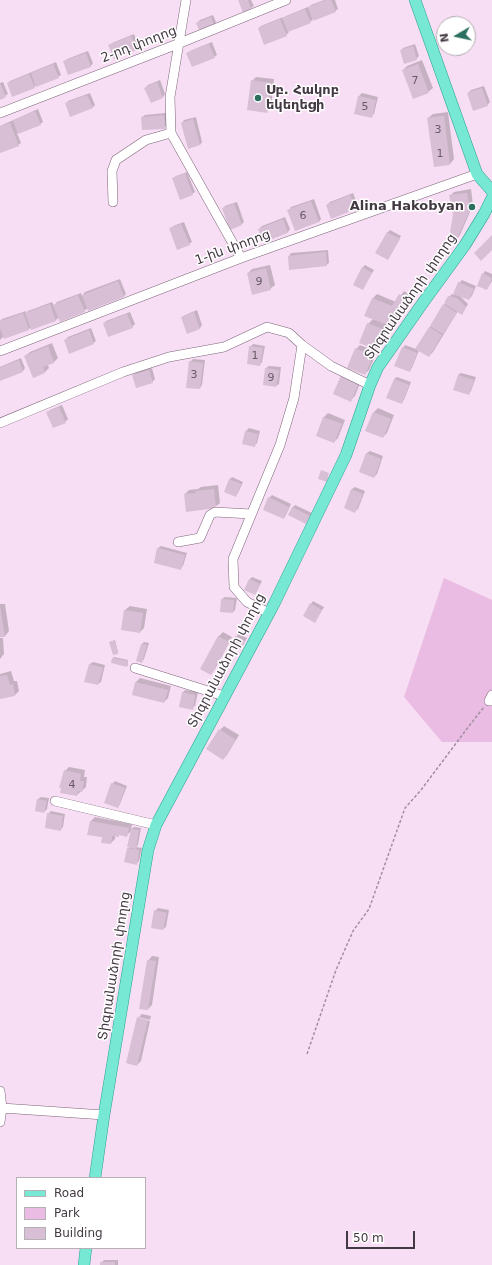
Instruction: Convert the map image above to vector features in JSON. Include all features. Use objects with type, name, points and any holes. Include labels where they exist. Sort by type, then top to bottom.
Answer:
[{"type":"main road","points":[[415,0],[477,174],[492,191]]},
{"type":"main road","name":"Տիգրանաձորի փողոց","points":[[96,1177],[104,1115],[148,850],[156,825],[269,613],[346,455],[370,385],[378,367],[466,245],[492,198]]},
{"type":"main road","points":[[84,1265],[86,1249]]},
{"type":"street","points":[[186,0],[180,44],[170,97],[171,133],[241,258]]},
{"type":"street","name":"2-րդ փողոց","points":[[0,113],[180,44],[286,0]]},
{"type":"street","points":[[113,202],[112,171],[116,160],[146,140],[171,133]]},
{"type":"street","name":"1-ին փողոց","points":[[0,351],[241,258],[477,174]]},
{"type":"street","points":[[0,422],[123,372],[169,357],[224,347],[267,327],[290,333],[302,345],[331,366],[370,385]]},
{"type":"street","points":[[269,613],[247,602],[234,587],[233,559],[280,445],[292,405],[302,345]]},
{"type":"street","points":[[178,542],[200,538],[210,515],[215,512],[251,514]]},
{"type":"street","points":[[135,668],[224,696]]},
{"type":"street","points":[[55,802],[156,825]]},
{"type":"street","points":[[0,1092],[1,1115],[104,1115]]},
{"type":"path","points":[[307,1054],[336,970],[353,931],[369,909],[405,808],[491,699]]},
{"type":"green space","points":[[444,578],[492,600],[492,742],[442,742],[404,697]]},
{"type":"building","points":[[238,0],[248,0],[251,9],[243,13]]},
{"type":"building","points":[[326,0],[331,0],[336,12],[313,21],[308,7]]},
{"type":"building","points":[[305,9],[311,23],[288,32],[282,18]]},
{"type":"building","points":[[211,17],[214,26],[200,32],[196,23]]},
{"type":"building","points":[[280,19],[287,36],[264,45],[258,28]]},
{"type":"building","points":[[131,36],[137,50],[114,59],[108,45]]},
{"type":"building","points":[[209,44],[215,58],[192,67],[186,53]]},
{"type":"building","points":[[413,46],[417,60],[404,64],[400,50]]},
{"type":"building","points":[[86,53],[91,67],[68,75],[63,61]]},
{"type":"building","points":[[53,64],[59,78],[36,87],[31,73]]},
{"type":"building","points":[[418,64],[429,93],[413,99],[402,70]]},
{"type":"building","points":[[29,74],[35,88],[12,97],[7,83]]},
{"type":"building","points":[[251,80],[271,83],[267,113],[247,110]]},
{"type":"building","points":[[157,82],[163,98],[151,103],[144,88]]},
{"type":"building","points":[[0,83],[6,97],[0,100]]},
{"type":"building","points":[[482,88],[488,106],[473,111],[467,93]]},
{"type":"building","points":[[87,95],[93,108],[70,117],[65,103]]},
{"type":"building","points":[[358,96],[376,100],[372,118],[354,114]]},
{"type":"building","points":[[35,111],[41,125],[18,134],[13,120]]},
{"type":"building","points":[[164,115],[165,129],[142,130],[141,117]]},
{"type":"building","points":[[444,116],[450,165],[434,167],[427,118]]},
{"type":"building","points":[[193,119],[200,145],[188,149],[181,123]]},
{"type":"building","points":[[10,123],[19,146],[0,153],[0,126]]},
{"type":"building","points":[[185,173],[193,195],[180,200],[172,178]]},
{"type":"building","points":[[467,193],[470,210],[456,241],[449,238],[453,215],[449,195]]},
{"type":"building","points":[[350,195],[356,209],[331,219],[326,205]]},
{"type":"building","points":[[311,201],[319,222],[295,231],[287,210]]},
{"type":"building","points":[[234,204],[242,225],[230,230],[222,208]]},
{"type":"building","points":[[283,219],[288,233],[264,242],[258,229]]},
{"type":"building","points":[[181,224],[190,245],[177,250],[169,228]]},
{"type":"building","points":[[387,232],[400,239],[388,260],[375,253]]},
{"type":"building","points":[[492,235],[492,250],[481,261],[474,253]]},
{"type":"building","points":[[326,252],[327,266],[289,270],[288,256]]},
{"type":"building","points":[[362,267],[372,273],[363,290],[353,285]]},
{"type":"building","points":[[266,268],[271,290],[252,295],[247,273]]},
{"type":"building","points":[[482,273],[492,278],[487,290],[477,286]]},
{"type":"building","points":[[118,281],[124,297],[88,311],[82,295]]},
{"type":"building","points":[[458,282],[474,289],[469,300],[453,294]]},
{"type":"building","points":[[399,294],[409,300],[393,327],[364,316],[372,298],[392,306]]},
{"type":"building","points":[[78,295],[85,312],[60,322],[53,305]]},
{"type":"building","points":[[448,296],[457,298],[466,307],[462,315],[444,303]]},
{"type":"building","points":[[50,304],[56,321],[31,330],[25,313]]},
{"type":"building","points":[[443,304],[457,313],[443,334],[430,326]]},
{"type":"building","points":[[194,312],[200,329],[187,334],[181,317]]},
{"type":"building","points":[[23,313],[29,330],[4,339],[0,328],[0,321]]},
{"type":"building","points":[[127,314],[133,328],[108,337],[103,323]]},
{"type":"building","points":[[367,323],[385,330],[377,350],[359,343]]},
{"type":"building","points":[[429,327],[442,335],[429,357],[415,349]]},
{"type":"building","points":[[89,330],[94,344],[69,354],[64,340]]},
{"type":"building","points":[[48,346],[54,363],[43,367],[45,373],[33,378],[24,356]]},
{"type":"building","points":[[249,346],[263,348],[260,366],[247,364]]},
{"type":"building","points":[[402,347],[417,353],[410,372],[394,366]]},
{"type":"building","points":[[355,348],[373,356],[365,375],[347,368]]},
{"type":"building","points":[[19,360],[23,372],[0,381],[0,368]]},
{"type":"building","points":[[189,361],[203,363],[200,389],[186,388]]},
{"type":"building","points":[[265,368],[279,370],[276,387],[263,385]]},
{"type":"building","points":[[149,370],[153,383],[136,388],[132,375]]},
{"type":"building","points":[[341,375],[359,382],[351,402],[333,394]]},
{"type":"building","points":[[458,375],[474,380],[469,395],[453,390]]},
{"type":"building","points":[[394,379],[409,385],[402,404],[386,398]]},
{"type":"building","points":[[59,407],[66,423],[53,428],[46,412]]},
{"type":"building","points":[[373,412],[391,419],[383,438],[365,431]]},
{"type":"building","points":[[323,417],[342,424],[334,443],[316,436]]},
{"type":"building","points":[[245,431],[258,434],[255,447],[242,444]]},
{"type":"building","points":[[366,453],[381,459],[374,478],[359,472]]},
{"type":"building","points":[[321,470],[329,473],[327,482],[318,479]]},
{"type":"building","points":[[229,479],[241,484],[236,497],[224,492]]},
{"type":"building","points":[[214,489],[216,508],[186,512],[184,494]]},
{"type":"building","points":[[351,489],[363,494],[355,513],[344,508]]},
{"type":"building","points":[[268,497],[289,507],[284,519],[263,510]]},
{"type":"building","points":[[292,507],[310,516],[306,524],[288,515]]},
{"type":"building","points":[[157,548],[185,555],[181,570],[154,563]]},
{"type":"building","points":[[249,579],[260,584],[255,595],[244,590]]},
{"type":"building","points":[[221,599],[234,600],[233,613],[220,612]]},
{"type":"building","points":[[310,603],[322,610],[315,623],[303,616]]},
{"type":"building","points":[[0,606],[5,637],[0,637]]},
{"type":"building","points":[[124,610],[143,613],[140,633],[121,630]]},
{"type":"building","points":[[218,636],[229,642],[211,675],[200,669]]},
{"type":"building","points":[[235,636],[245,641],[241,650],[231,645]]},
{"type":"building","points":[[115,640],[118,654],[113,655],[109,642]]},
{"type":"building","points":[[141,644],[147,645],[142,663],[136,661]]},
{"type":"building","points":[[112,658],[128,661],[127,667],[111,663]]},
{"type":"building","points":[[89,664],[103,668],[98,685],[84,682]]},
{"type":"building","points":[[7,675],[10,685],[13,684],[15,696],[0,699],[0,676]]},
{"type":"building","points":[[135,682],[168,690],[164,703],[132,695]]},
{"type":"building","points":[[182,692],[195,695],[193,710],[179,707]]},
{"type":"building","points":[[219,729],[236,740],[223,760],[206,749]]},
{"type":"building","points":[[64,770],[81,774],[80,781],[84,781],[82,792],[78,791],[77,796],[60,793],[61,788],[59,788]]},
{"type":"building","points":[[111,783],[125,788],[118,808],[104,803]]},
{"type":"building","points":[[37,799],[47,801],[44,813],[35,811]]},
{"type":"building","points":[[47,813],[63,816],[61,831],[45,828]]},
{"type":"building","points":[[90,821],[129,828],[127,837],[119,835],[119,837],[112,836],[111,844],[101,843],[102,837],[87,835]]},
{"type":"building","points":[[131,829],[139,830],[136,849],[127,847]]},
{"type":"building","points":[[127,848],[139,850],[137,865],[124,862]]},
{"type":"building","points":[[154,910],[167,913],[163,930],[151,928]]},
{"type":"building","points":[[147,960],[156,961],[148,1010],[139,1009]]},
{"type":"building","points":[[137,1017],[148,1020],[137,1066],[126,1063]]},
{"type":"building","points":[[100,1262],[115,1262],[115,1265],[100,1265]]},
{"type":"place","name":"Սբ. Հակոբ եկեղեցի","points":[[258,98]]},
{"type":"place","name":"Alina Hakobyan","points":[[472,207]]}]
